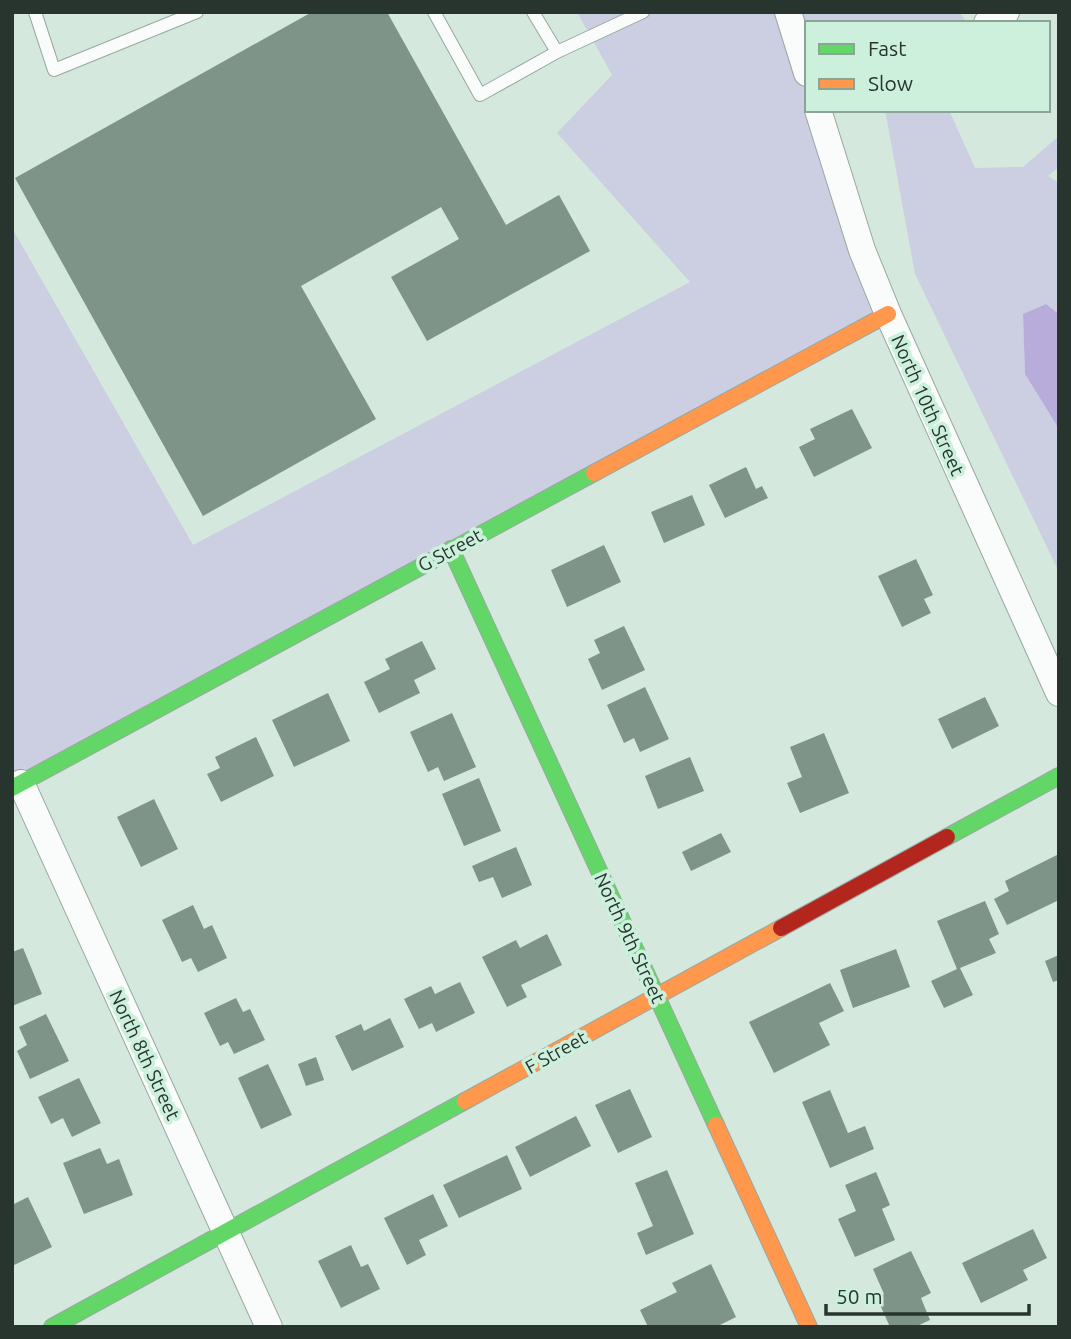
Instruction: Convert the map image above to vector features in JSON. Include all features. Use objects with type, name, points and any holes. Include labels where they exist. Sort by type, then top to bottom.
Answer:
[{"type":"street","points":[[788,12],[805,67]]},
{"type":"street","points":[[990,21],[1006,12]]},
{"type":"street","name":"North 10th Street","points":[[820,112],[862,250],[888,314],[1059,693]]},
{"type":"street","name":"G Street","points":[[17,785],[888,314]]},
{"type":"street","name":"North 9th Street","points":[[450,549],[809,1327]]},
{"type":"street","name":"F Street","points":[[52,1327],[1059,776]]},
{"type":"street","name":"North 8th Street","points":[[17,785],[269,1327]]},
{"type":"lane","points":[[35,12],[54,70],[197,12]]},
{"type":"lane","points":[[434,12],[480,95],[557,52],[643,12]]},
{"type":"lane","points":[[533,12],[557,52]]},
{"type":"shaded area","points":[[577,12],[960,12],[965,21],[805,21],[805,112],[832,112],[824,116],[890,310],[12,790],[12,228],[193,545],[690,282],[557,133],[612,75]]},
{"type":"shaded area","points":[[885,112],[950,112],[975,168],[1023,167],[1059,136],[1059,167],[1048,176],[1059,183],[1059,314],[1046,304],[1023,314],[1025,374],[1059,429],[1059,572],[915,274]]},
{"type":"shaded area","points":[[1046,304],[1059,314],[1059,429],[1025,374],[1023,314]]},
{"type":"building","points":[[312,12],[387,12],[506,225],[559,195],[590,251],[427,341],[391,277],[459,239],[441,207],[301,286],[376,419],[203,516],[15,178]]},
{"type":"building","points":[[852,409],[872,448],[814,477],[799,447],[815,439],[810,429]]},
{"type":"building","points":[[746,467],[756,489],[762,486],[768,498],[725,518],[709,485]]},
{"type":"building","points":[[692,495],[705,525],[664,543],[651,512]]},
{"type":"building","points":[[604,545],[621,582],[567,607],[551,570]]},
{"type":"building","points":[[916,559],[933,595],[924,599],[931,613],[902,627],[878,576]]},
{"type":"building","points":[[624,626],[645,670],[602,690],[588,659],[600,653],[594,640]]},
{"type":"building","points":[[422,641],[436,669],[414,680],[420,693],[379,713],[364,682],[390,669],[385,659]]},
{"type":"building","points":[[645,687],[669,739],[640,752],[634,738],[624,743],[607,705]]},
{"type":"building","points":[[328,693],[350,741],[294,767],[272,720]]},
{"type":"building","points":[[985,697],[999,726],[952,749],[938,719]]},
{"type":"building","points":[[452,713],[476,767],[444,781],[438,767],[428,772],[410,732]]},
{"type":"building","points":[[824,733],[849,793],[800,813],[787,783],[802,777],[790,747]]},
{"type":"building","points":[[256,737],[274,776],[221,802],[207,774],[220,768],[215,757]]},
{"type":"building","points":[[690,757],[704,791],[658,809],[645,776]]},
{"type":"building","points":[[479,778],[501,831],[464,846],[442,794]]},
{"type":"building","points":[[154,799],[178,849],[141,867],[117,817]]},
{"type":"building","points":[[721,833],[731,852],[691,871],[682,852]]},
{"type":"building","points":[[516,847],[532,885],[502,898],[493,877],[479,882],[472,866]]},
{"type":"building","points":[[1059,854],[1059,900],[1007,925],[994,899],[1009,891],[1005,881]]},
{"type":"building","points":[[985,901],[999,934],[989,939],[996,953],[960,968],[973,995],[944,1008],[931,981],[957,969],[937,921]]},
{"type":"building","points":[[193,905],[204,929],[212,925],[227,958],[198,972],[191,958],[182,962],[162,920]]},
{"type":"building","points":[[547,934],[562,965],[521,985],[527,997],[507,1007],[482,957],[516,940],[520,948]]},
{"type":"building","points":[[23,948],[42,994],[12,1006],[12,952]]},
{"type":"building","points":[[896,949],[910,987],[853,1008],[840,970]]},
{"type":"building","points":[[1059,955],[1059,980],[1053,982],[1045,961]]},
{"type":"building","points":[[460,982],[475,1013],[436,1032],[432,1023],[419,1029],[404,999],[431,986],[435,994]]},
{"type":"building","points":[[830,983],[844,1011],[819,1023],[830,1045],[774,1073],[749,1022]]},
{"type":"building","points":[[236,998],[243,1012],[250,1009],[265,1040],[234,1054],[228,1042],[220,1046],[204,1013]]},
{"type":"building","points":[[46,1014],[69,1061],[30,1079],[17,1051],[27,1045],[19,1027]]},
{"type":"building","points":[[390,1018],[404,1047],[352,1071],[335,1036],[361,1024],[364,1031]]},
{"type":"building","points":[[316,1057],[324,1080],[306,1086],[298,1064]]},
{"type":"building","points":[[268,1064],[292,1115],[261,1129],[238,1078]]},
{"type":"building","points":[[79,1078],[101,1123],[72,1137],[63,1118],[51,1124],[38,1097]]},
{"type":"building","points":[[630,1089],[652,1137],[618,1153],[595,1105]]},
{"type":"building","points":[[830,1090],[848,1133],[865,1126],[874,1149],[830,1168],[802,1102]]},
{"type":"building","points":[[576,1116],[591,1146],[530,1177],[515,1147]]},
{"type":"building","points":[[100,1148],[107,1164],[119,1159],[133,1195],[84,1214],[63,1163]]},
{"type":"building","points":[[507,1155],[522,1189],[459,1218],[443,1185]]},
{"type":"building","points":[[667,1170],[694,1234],[646,1255],[637,1233],[653,1226],[635,1183]]},
{"type":"building","points":[[876,1172],[890,1205],[882,1209],[895,1240],[855,1257],[838,1219],[856,1211],[845,1185]]},
{"type":"building","points":[[433,1194],[448,1226],[419,1240],[426,1255],[407,1265],[384,1218]]},
{"type":"building","points":[[28,1197],[52,1247],[12,1266],[12,1205]]},
{"type":"building","points":[[1033,1229],[1047,1258],[1023,1270],[1028,1280],[981,1303],[962,1263]]},
{"type":"building","points":[[351,1245],[361,1267],[368,1264],[380,1289],[341,1308],[318,1261]]},
{"type":"building","points":[[911,1251],[931,1293],[921,1298],[930,1320],[915,1327],[890,1327],[877,1298],[884,1294],[873,1269]]},
{"type":"building","points":[[711,1264],[736,1317],[716,1327],[648,1327],[640,1310],[677,1292],[672,1283]]},
{"type":"traffic: fast","points":[[12,788],[594,473]]},
{"type":"traffic: fast","points":[[451,549],[716,1125]]},
{"type":"traffic: fast","points":[[947,837],[1059,776]]},
{"type":"traffic: fast","points":[[52,1327],[465,1101]]},
{"type":"traffic: slow","points":[[594,473],[888,314]]},
{"type":"traffic: slow","points":[[465,1101],[781,928]]},
{"type":"traffic: slow","points":[[716,1125],[809,1327]]},
{"type":"traffic: jam","points":[[781,928],[947,837]]}]
